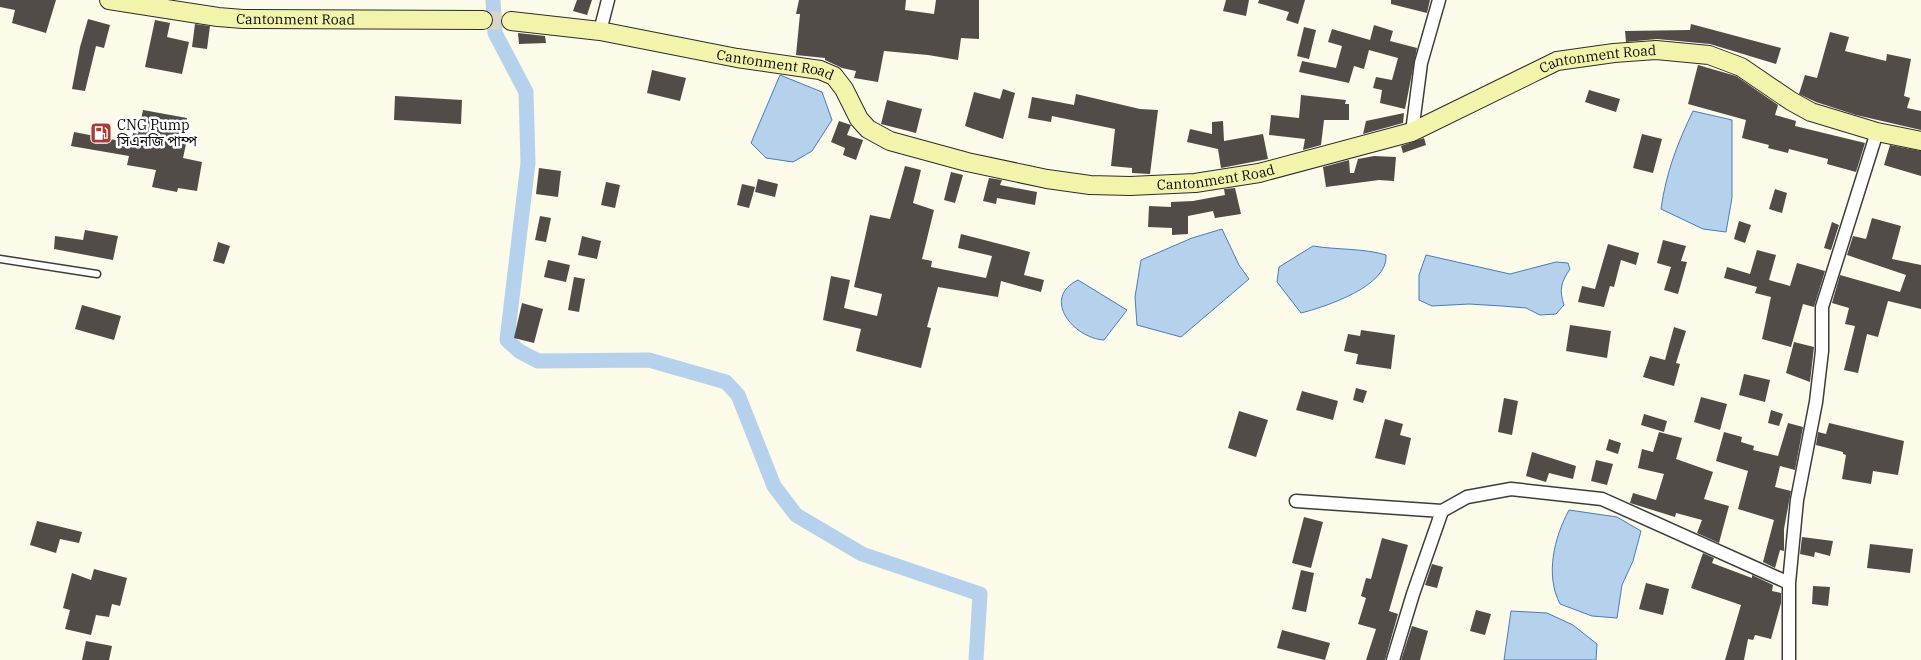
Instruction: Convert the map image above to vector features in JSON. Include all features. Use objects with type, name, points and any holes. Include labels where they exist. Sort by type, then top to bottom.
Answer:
[{"type":"main road","name":"Cantonment Road","points":[[109,0],[218,17],[483,20]]},
{"type":"main road","name":"Cantonment Road","points":[[511,21],[600,31],[737,58],[820,70],[834,76],[844,89],[859,119],[868,129],[890,140],[967,162],[1047,179],[1090,185],[1130,186],[1195,183],[1259,173],[1412,132],[1557,61],[1614,53],[1656,50],[1709,55],[1741,67],[1791,101],[1811,112],[1877,132],[1921,141]]},
{"type":"street","points":[[600,31],[608,0]]},
{"type":"street","points":[[1412,132],[1421,63],[1439,0]]},
{"type":"street","points":[[1789,660],[1788,583],[1797,500],[1816,402],[1822,351],[1822,307],[1877,132]]},
{"type":"street","points":[[1296,501],[1442,510],[1468,497],[1511,489],[1602,499],[1788,583]]},
{"type":"street","points":[[1393,660],[1412,594],[1442,510]]},
{"type":"lane","points":[[0,259],[97,274]]},
{"type":"water","points":[[780,75],[822,92],[832,120],[812,151],[793,162],[766,158],[751,143]]},
{"type":"water","points":[[1693,111],[1732,120],[1732,198],[1726,232],[1703,229],[1661,209],[1673,159]]},
{"type":"water","points":[[1222,229],[1239,265],[1249,279],[1181,337],[1137,325],[1135,297],[1141,260],[1192,238]]},
{"type":"water","points":[[1313,246],[1368,251],[1386,255],[1384,266],[1367,285],[1354,293],[1325,306],[1301,313],[1277,282],[1279,267]]},
{"type":"water","points":[[1426,255],[1510,274],[1556,262],[1568,263],[1570,269],[1561,290],[1564,305],[1556,314],[1540,315],[1526,308],[1469,304],[1432,306],[1419,300],[1419,275]]},
{"type":"water","points":[[1078,280],[1127,310],[1104,340],[1092,338],[1082,332],[1072,325],[1065,316],[1062,297],[1067,288]]},
{"type":"water","points":[[1569,510],[1617,517],[1641,531],[1633,561],[1622,585],[1617,618],[1592,616],[1560,604],[1555,593],[1552,569],[1553,557],[1559,532]]},
{"type":"water","points":[[1511,611],[1547,613],[1573,625],[1597,644],[1596,660],[1504,660]]},
{"type":"building","points":[[0,0],[56,0],[46,33],[12,23],[15,10],[0,7]]},
{"type":"building","points":[[577,0],[592,0],[587,15],[573,11]]},
{"type":"building","points":[[799,0],[906,0],[905,10],[934,14],[936,0],[979,0],[979,39],[961,38],[958,60],[884,51],[878,82],[854,78],[856,71],[842,68],[825,60],[825,58],[796,55],[800,14],[796,14]]},
{"type":"building","points":[[1226,0],[1249,0],[1246,16],[1223,11]]},
{"type":"building","points":[[1259,0],[1305,0],[1298,24],[1286,20],[1289,12],[1258,3]]},
{"type":"building","points":[[1391,0],[1430,0],[1427,13],[1391,4]]},
{"type":"building","points":[[88,19],[110,25],[104,48],[96,46],[85,91],[72,89],[80,47]]},
{"type":"building","points":[[155,20],[170,23],[167,37],[189,42],[182,74],[145,67]]},
{"type":"building","points":[[195,24],[210,26],[207,49],[192,47]]},
{"type":"building","points":[[1691,24],[1781,48],[1776,64],[1710,44],[1657,39],[1626,42],[1625,31],[1690,30]]},
{"type":"building","points":[[1374,25],[1393,31],[1390,41],[1417,48],[1405,109],[1380,103],[1382,90],[1373,88],[1376,77],[1392,80],[1398,58],[1369,50],[1364,69],[1354,66],[1349,83],[1299,72],[1302,61],[1336,68],[1342,46],[1328,42],[1332,29],[1370,40]]},
{"type":"building","points":[[1304,27],[1316,30],[1309,59],[1297,56]]},
{"type":"building","points":[[1830,32],[1849,37],[1845,51],[1886,61],[1887,54],[1911,59],[1904,96],[1910,98],[1907,108],[1921,111],[1921,130],[1856,115],[1816,102],[1799,94],[1805,75],[1817,78]]},
{"type":"building","points":[[518,33],[545,36],[546,43],[519,44]]},
{"type":"building","points":[[1698,65],[1736,76],[1778,105],[1775,115],[1796,121],[1795,126],[1865,143],[1856,172],[1827,164],[1828,159],[1789,149],[1788,153],[1768,148],[1769,145],[1742,138],[1746,120],[1688,104]]},
{"type":"building","points":[[652,70],[686,78],[680,101],[647,93]]},
{"type":"building","points":[[1003,89],[1015,93],[1003,139],[965,126],[974,92],[1000,99]]},
{"type":"building","points":[[1589,90],[1620,99],[1616,112],[1585,102]]},
{"type":"building","points":[[1076,94],[1140,109],[1158,110],[1150,174],[1132,173],[1132,168],[1111,166],[1115,129],[1052,116],[1051,122],[1028,118],[1032,97],[1074,105]]},
{"type":"building","points":[[1301,95],[1346,100],[1345,104],[1349,104],[1349,120],[1324,120],[1321,145],[1303,150],[1305,139],[1269,135],[1271,115],[1299,118]]},
{"type":"building","points":[[395,96],[462,100],[461,124],[394,120]]},
{"type":"building","points":[[887,100],[922,109],[916,133],[881,124]]},
{"type":"building","points":[[143,110],[187,118],[182,143],[186,144],[183,158],[202,162],[197,191],[178,188],[177,192],[152,187],[156,170],[127,165],[129,156],[71,146],[74,132],[131,143],[133,133],[138,134]]},
{"type":"building","points":[[1404,113],[1403,123],[1363,134],[1366,121]]},
{"type":"building","points":[[839,121],[851,125],[847,135],[863,140],[856,160],[843,155],[845,148],[831,142]]},
{"type":"building","points":[[1223,121],[1224,141],[1263,134],[1268,159],[1221,168],[1218,149],[1187,142],[1190,129],[1212,134],[1212,122]]},
{"type":"building","points":[[1642,134],[1662,139],[1653,173],[1633,168]]},
{"type":"building","points":[[1424,138],[1426,145],[1403,153],[1401,146]]},
{"type":"building","points":[[1890,145],[1921,151],[1921,176],[1884,165]]},
{"type":"building","points":[[1374,156],[1396,157],[1394,181],[1379,180],[1326,187],[1323,167],[1349,160],[1350,173],[1354,173],[1358,159]]},
{"type":"building","points":[[905,166],[921,170],[913,203],[934,210],[922,259],[932,261],[931,267],[986,278],[992,256],[958,248],[961,234],[1030,252],[1024,275],[1044,280],[1041,292],[1001,281],[998,297],[938,287],[927,327],[931,328],[921,368],[856,351],[861,329],[823,320],[831,276],[850,280],[844,308],[877,316],[882,294],[854,287],[870,215],[890,219]]},
{"type":"building","points":[[539,168],[561,171],[558,197],[536,194]]},
{"type":"building","points":[[951,172],[963,175],[955,203],[944,200]]},
{"type":"building","points":[[989,178],[1002,180],[1000,185],[1037,192],[1035,205],[997,198],[996,204],[983,201]]},
{"type":"building","points":[[758,179],[778,184],[775,197],[755,192]]},
{"type":"building","points":[[606,182],[620,185],[615,208],[601,205]]},
{"type":"building","points":[[742,184],[755,187],[749,208],[737,205]]},
{"type":"building","points":[[1235,188],[1241,214],[1215,218],[1213,211],[1188,216],[1188,234],[1172,235],[1172,228],[1148,227],[1149,206],[1171,207],[1171,202],[1193,201],[1225,195],[1224,189]]},
{"type":"building","points":[[1775,189],[1787,193],[1782,213],[1769,209]]},
{"type":"building","points":[[540,216],[551,218],[546,242],[535,240]]},
{"type":"building","points":[[1872,218],[1901,226],[1892,259],[1921,265],[1921,309],[1888,301],[1878,337],[1867,334],[1858,373],[1844,370],[1855,326],[1845,324],[1849,308],[1832,303],[1840,275],[1900,292],[1906,275],[1847,255],[1853,236],[1866,239]]},
{"type":"building","points":[[1739,221],[1751,225],[1745,243],[1734,239]]},
{"type":"building","points":[[1832,222],[1839,225],[1831,250],[1824,248]]},
{"type":"building","points":[[85,230],[118,236],[113,260],[54,249],[55,236],[83,240]]},
{"type":"building","points":[[582,236],[601,241],[597,259],[578,255]]},
{"type":"building","points":[[1663,240],[1686,246],[1681,261],[1687,262],[1678,294],[1664,290],[1671,267],[1657,263]]},
{"type":"building","points":[[218,242],[230,246],[224,264],[213,261]]},
{"type":"building","points":[[1608,244],[1639,253],[1636,265],[1621,260],[1614,287],[1610,286],[1604,307],[1578,302],[1582,286],[1595,289]]},
{"type":"building","points":[[1757,250],[1776,255],[1769,280],[1790,286],[1797,263],[1825,271],[1814,307],[1803,304],[1791,347],[1762,339],[1771,297],[1755,293],[1757,287],[1724,278],[1727,267],[1750,274]]},
{"type":"building","points":[[548,260],[570,265],[566,282],[544,277]]},
{"type":"building","points":[[574,277],[585,279],[579,312],[568,310]]},
{"type":"building","points":[[522,303],[543,309],[534,343],[514,338]]},
{"type":"building","points":[[82,305],[121,316],[114,340],[75,329]]},
{"type":"building","points":[[1570,325],[1611,331],[1607,358],[1566,351]]},
{"type":"building","points":[[1674,327],[1686,331],[1676,363],[1680,364],[1674,386],[1643,377],[1650,356],[1665,360]]},
{"type":"building","points":[[1361,330],[1395,335],[1391,369],[1356,364],[1358,354],[1344,351],[1348,334],[1360,336]]},
{"type":"building","points":[[1794,342],[1814,347],[1810,382],[1786,373]]},
{"type":"building","points":[[1744,374],[1770,380],[1765,402],[1739,395]]},
{"type":"building","points":[[1356,388],[1367,391],[1363,403],[1353,400]]},
{"type":"building","points":[[1302,391],[1338,401],[1333,420],[1296,410]]},
{"type":"building","points":[[1701,397],[1727,404],[1720,430],[1694,422]]},
{"type":"building","points":[[1504,398],[1518,401],[1512,435],[1498,432]]},
{"type":"building","points":[[1771,410],[1783,414],[1779,426],[1768,423]]},
{"type":"building","points":[[1239,411],[1268,420],[1256,457],[1228,448]]},
{"type":"building","points":[[1644,414],[1667,421],[1664,432],[1641,425]]},
{"type":"building","points":[[1385,419],[1403,424],[1400,435],[1411,438],[1405,465],[1375,458]]},
{"type":"building","points":[[1788,423],[1803,427],[1795,470],[1780,466],[1775,487],[1791,491],[1784,529],[1784,551],[1780,550],[1775,568],[1763,562],[1774,520],[1738,509],[1748,471],[1716,461],[1724,432],[1742,437],[1741,442],[1754,446],[1753,450],[1778,456]]},
{"type":"building","points":[[1829,423],[1904,441],[1898,475],[1873,471],[1871,484],[1842,479],[1846,455],[1843,452],[1816,445],[1818,432],[1826,434]]},
{"type":"building","points":[[1659,432],[1682,438],[1676,459],[1713,472],[1704,499],[1729,506],[1719,543],[1697,533],[1702,520],[1676,513],[1675,517],[1630,503],[1633,493],[1656,500],[1664,474],[1638,468],[1642,449],[1653,452]]},
{"type":"building","points":[[1609,439],[1621,443],[1618,454],[1606,450]]},
{"type":"building","points":[[1532,452],[1576,466],[1573,479],[1549,473],[1546,482],[1526,476]]},
{"type":"building","points":[[1596,460],[1613,464],[1607,485],[1591,481]]},
{"type":"building","points":[[1304,517],[1323,522],[1311,568],[1292,563]]},
{"type":"building","points":[[37,521],[82,532],[79,543],[60,539],[56,553],[30,545]]},
{"type":"building","points":[[1802,537],[1833,541],[1830,556],[1815,552],[1814,557],[1800,554]]},
{"type":"building","points":[[1382,538],[1408,545],[1389,611],[1398,614],[1385,660],[1366,660],[1376,629],[1358,624],[1366,598],[1361,596],[1366,578],[1371,579]]},
{"type":"building","points":[[1870,544],[1913,549],[1910,573],[1867,568]]},
{"type":"building","points":[[1703,553],[1714,558],[1712,563],[1752,578],[1752,575],[1773,585],[1772,591],[1781,593],[1781,603],[1771,639],[1755,635],[1753,640],[1748,639],[1744,660],[1725,660],[1741,605],[1691,588]]},
{"type":"building","points":[[1432,564],[1443,567],[1437,588],[1425,585]]},
{"type":"building","points":[[94,569],[127,578],[120,606],[112,604],[109,617],[96,615],[91,635],[65,629],[70,610],[63,608],[72,573],[91,580]]},
{"type":"building","points":[[1301,570],[1314,573],[1306,612],[1292,609]]},
{"type":"building","points":[[1646,583],[1669,589],[1663,615],[1639,609]]},
{"type":"building","points":[[1813,586],[1830,587],[1828,606],[1812,604]]},
{"type":"building","points":[[1476,610],[1491,614],[1485,635],[1470,631]]},
{"type":"building","points":[[1412,626],[1428,631],[1420,660],[1401,660]]},
{"type":"building","points":[[1282,630],[1330,643],[1325,660],[1277,648]]},
{"type":"building","points":[[86,641],[112,646],[109,660],[82,660]]},
{"type":"waterway","points":[[493,0],[495,33],[526,92],[528,163],[507,340],[519,351],[538,361],[649,360],[726,382],[738,395],[774,486],[796,515],[862,554],[980,594],[976,660]]},
{"type":"tunnel","points":[[483,20],[511,21]]},
{"type":"place","name":"CNG Pump সিএনজি পাম্প","points":[[101,133]]}]
